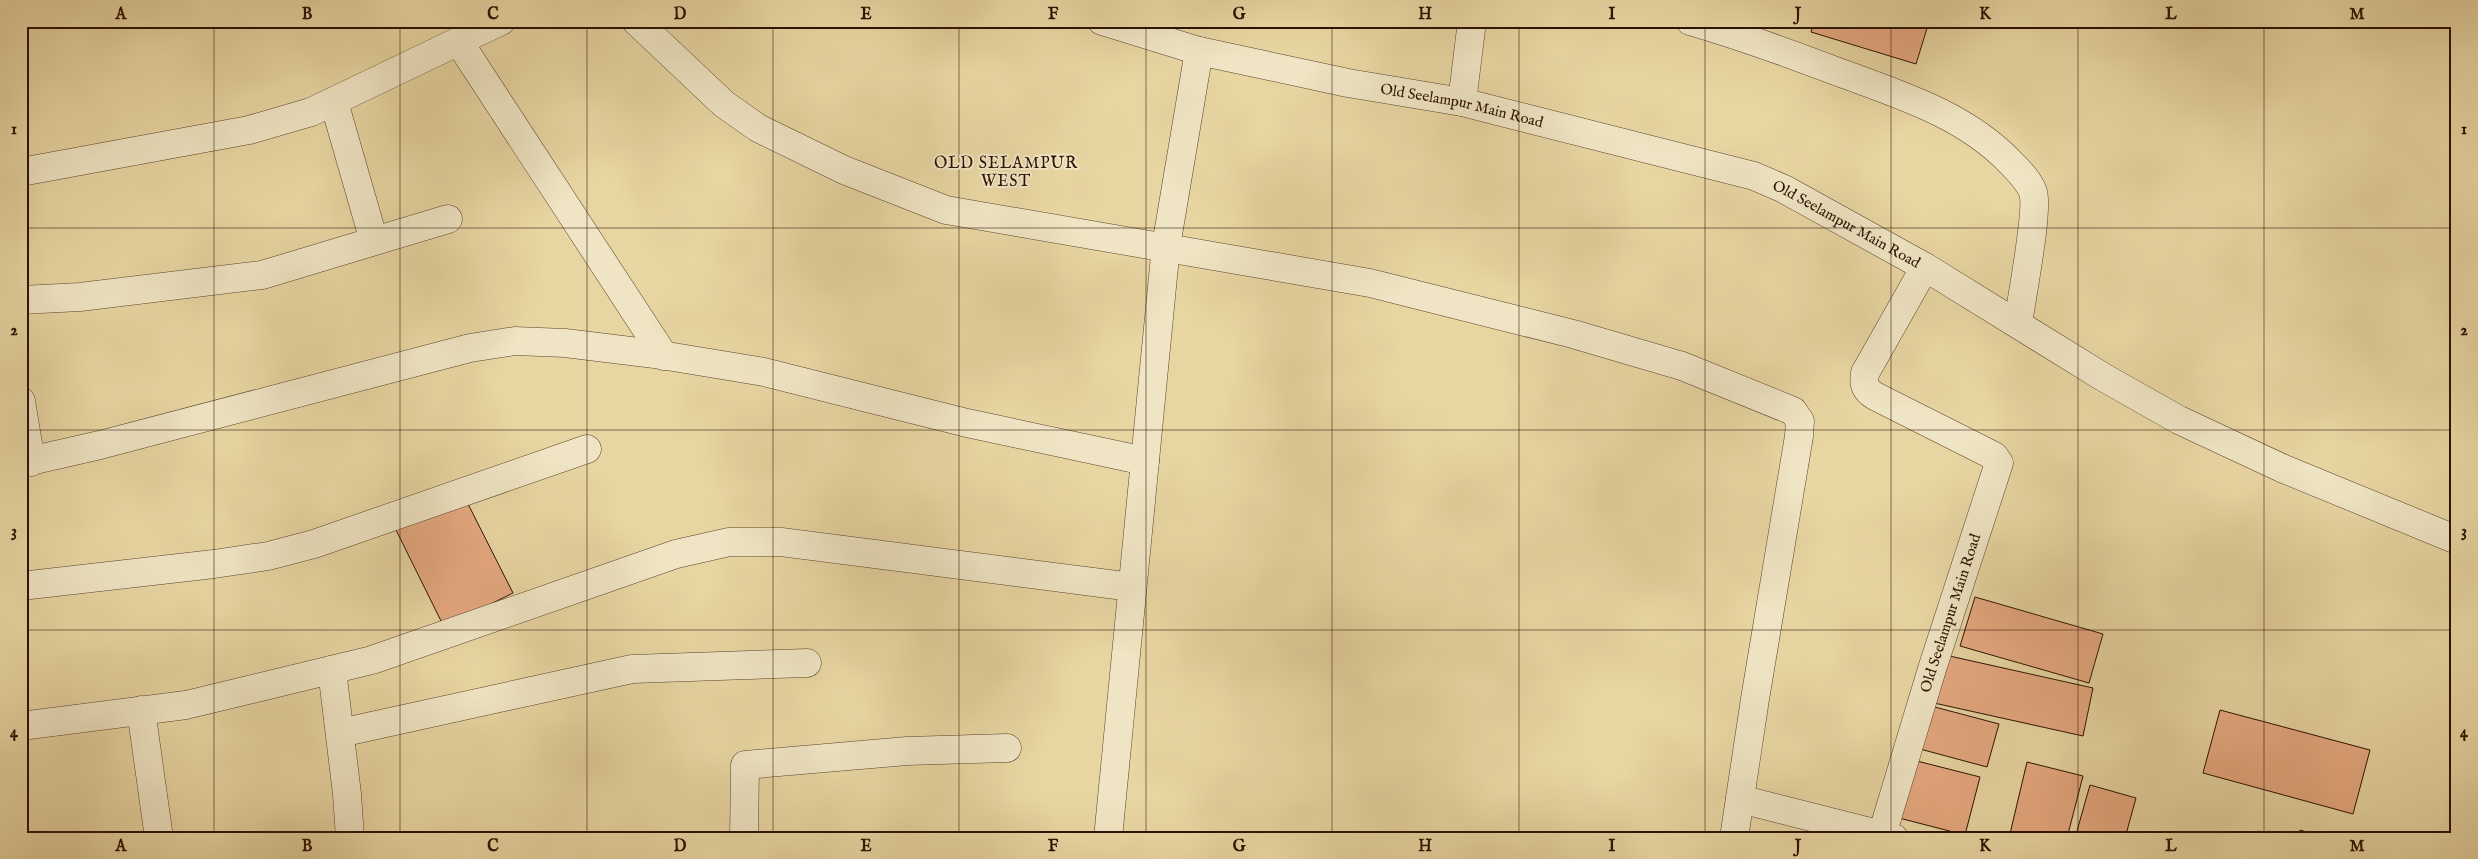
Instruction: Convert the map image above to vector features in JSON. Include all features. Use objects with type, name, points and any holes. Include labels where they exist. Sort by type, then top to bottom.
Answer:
[{"type":"street","points":[[21,172],[249,130],[311,112],[501,21]]},
{"type":"street","points":[[636,21],[724,104],[751,123],[801,150],[844,170],[946,210],[1166,246],[1370,283],[1573,334],[1682,366],[1793,411],[1800,421],[1799,436],[1734,838]]},
{"type":"street","name":"Old Seelampur Main Road","points":[[1102,21],[1199,51],[1348,83],[1462,102],[1754,176],[1784,189],[1925,266],[1865,373],[1864,383],[1868,392],[1874,396],[1994,456],[1999,463],[1932,669],[1885,837]]},
{"type":"street","points":[[1462,102],[1472,21]]},
{"type":"street","points":[[1690,21],[1758,41],[1921,103],[1964,126],[1995,146],[2022,174],[2034,193],[2034,213],[2018,324]]},
{"type":"street","points":[[459,42],[664,356]]},
{"type":"street","points":[[1108,838],[1166,246],[1199,51]]},
{"type":"street","points":[[334,102],[374,241]]},
{"type":"street","points":[[21,300],[80,297],[262,275],[448,219]]},
{"type":"street","points":[[1925,266],[2102,377],[2179,420],[2284,469],[2457,540]]},
{"type":"street","points":[[21,401],[26,462],[470,348],[515,341],[565,343],[764,372],[968,422],[1145,462]]},
{"type":"street","points":[[21,586],[268,556],[314,544],[587,449]]},
{"type":"street","points":[[21,726],[186,705],[372,660],[676,554],[729,542],[781,542],[1132,587]]},
{"type":"street","points":[[340,733],[632,668],[807,663]]},
{"type":"street","points":[[332,670],[348,794],[350,838]]},
{"type":"street","points":[[140,710],[160,838]]},
{"type":"street","points":[[744,838],[745,766],[906,751],[1007,748]]},
{"type":"street","points":[[1740,799],[1885,837]]},
{"type":"building","points":[[1814,21],[1915,21],[1928,25],[1916,64],[1811,32]]},
{"type":"building","points":[[464,496],[513,593],[444,627],[396,530]]},
{"type":"building","points":[[1975,597],[2103,634],[2089,683],[1960,646]]},
{"type":"building","points":[[1945,655],[2093,688],[2083,736],[1934,703]]},
{"type":"building","points":[[1931,706],[1999,724],[1987,767],[1920,749]]},
{"type":"building","points":[[2220,710],[2370,750],[2353,814],[2203,773]]},
{"type":"building","points":[[1913,760],[1980,777],[1965,835],[1899,818]]},
{"type":"building","points":[[2027,762],[2083,776],[2067,838],[2009,838]]},
{"type":"building","points":[[2090,785],[2136,798],[2125,838],[2075,838]]},
{"type":"building","points":[[2300,830],[2327,838],[2298,838]]},
{"type":"district","name":"OLD SELAMPUR WEST","points":[[1006,171]]}]
